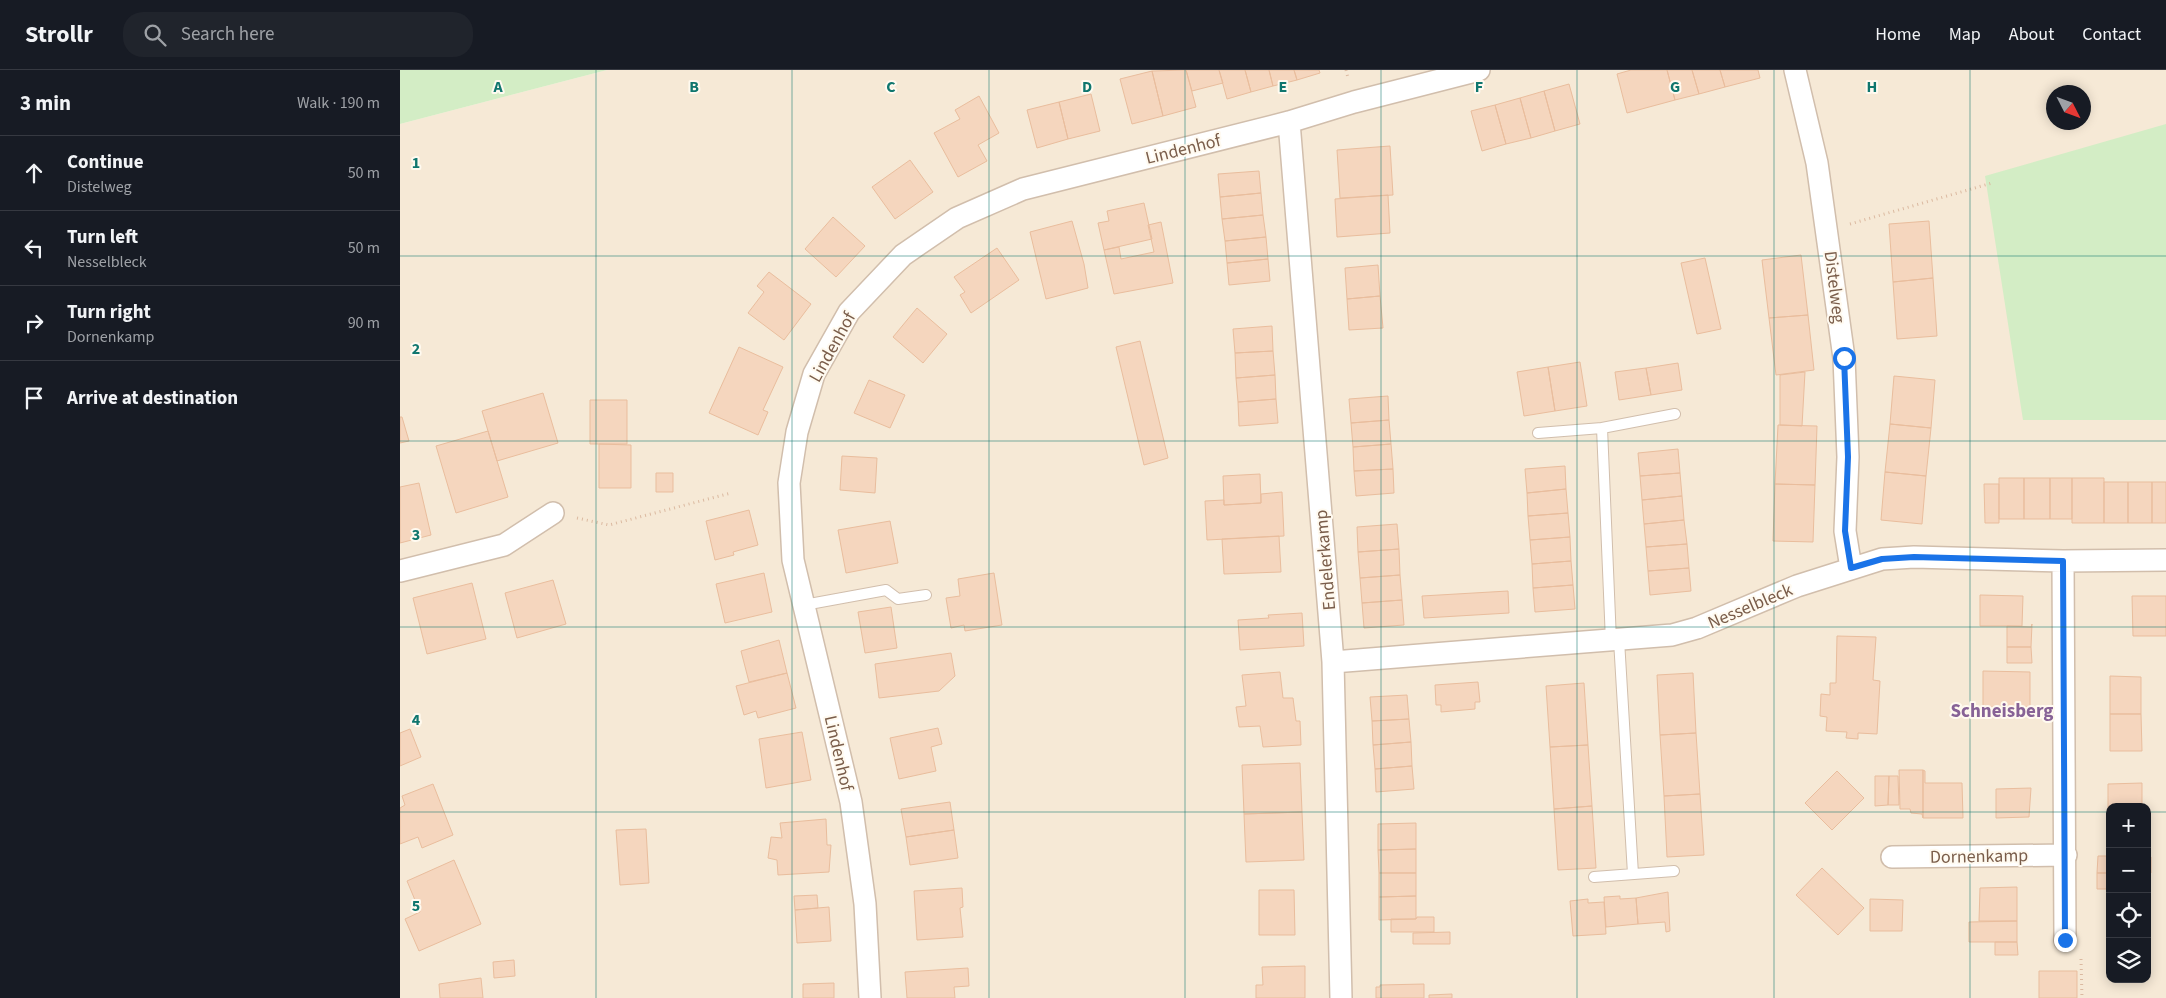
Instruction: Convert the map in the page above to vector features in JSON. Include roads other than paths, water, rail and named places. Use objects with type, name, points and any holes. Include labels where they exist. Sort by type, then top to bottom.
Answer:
[{"type":"street","name":"Lindenhof","points":[[870,998],[864,904],[851,802],[793,560],[789,484],[797,432],[814,374],[849,312],[903,255],[957,218],[1023,189],[1289,122],[1354,102],[1479,70]]},
{"type":"street","name":"Distelweg","points":[[1795,70],[1817,164],[1828,231],[1844,358],[1848,457],[1845,531],[1851,568]]},
{"type":"street","name":"Endelerkamp","points":[[1289,122],[1333,662],[1341,998]]},
{"type":"street","points":[[400,571],[504,545],[553,513]]},
{"type":"street","name":"Nesselbleck","points":[[1333,662],[1672,635],[1697,628],[1797,586],[1882,559],[1914,557],[2063,561],[2166,560]]},
{"type":"street","points":[[2063,561],[2065,940]]},
{"type":"street","name":"Dornenkamp","points":[[1892,857],[2066,855]]},
{"type":"lane","points":[[1538,433],[1602,428],[1675,414]]},
{"type":"lane","points":[[1602,428],[1615,640],[1633,874]]},
{"type":"lane","points":[[804,605],[886,590],[898,599],[926,595]]},
{"type":"lane","points":[[1594,878],[1674,871]]},
{"type":"district","name":"Schneisberg","points":[[2002,710]]}]
